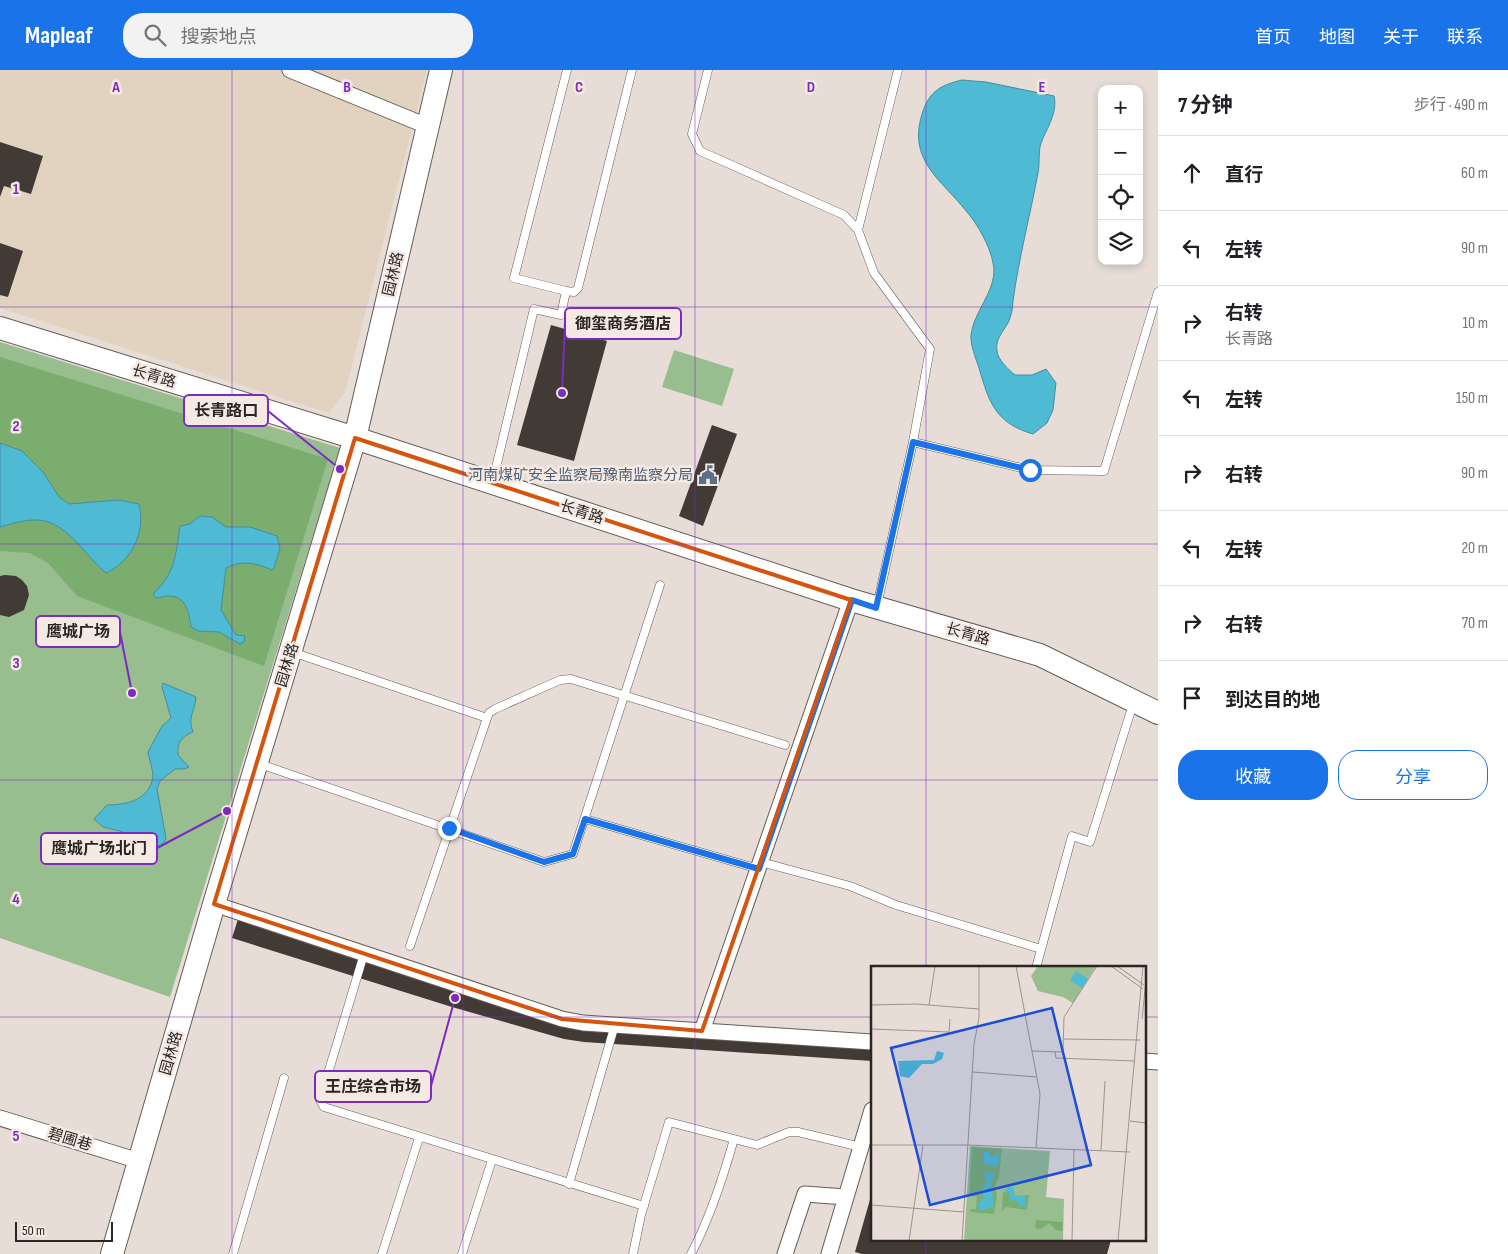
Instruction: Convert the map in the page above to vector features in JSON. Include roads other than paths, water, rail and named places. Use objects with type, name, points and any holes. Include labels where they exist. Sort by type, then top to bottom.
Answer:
[{"type":"street","points":[[290,70],[427,126]]},
{"type":"street","name":"园林路","points":[[112,1254],[214,904],[355,438],[441,70]]},
{"type":"street","name":"长青路","points":[[0,328],[355,438],[876,608],[1040,655],[1158,713]]},
{"type":"street","points":[[702,1031],[852,600]]},
{"type":"street","points":[[214,904],[562,1019],[583,1023],[871,1042]]},
{"type":"street","points":[[830,1254],[871,1113]]},
{"type":"street","name":"碧圃巷","points":[[0,1118],[140,1160]]},
{"type":"street","points":[[784,1254],[805,1194],[846,1197]]},
{"type":"lane","points":[[567,70],[514,278],[574,292],[578,288],[632,70]]},
{"type":"lane","points":[[708,70],[692,134],[700,151],[844,214],[858,230],[874,273],[930,349],[913,442],[876,608]]},
{"type":"lane","points":[[858,230],[898,70]]},
{"type":"lane","points":[[493,483],[534,309],[561,316],[566,291]]},
{"type":"lane","points":[[913,442],[1030,470],[1104,471],[1158,292]]},
{"type":"lane","points":[[257,763],[544,862],[573,854],[660,585]]},
{"type":"lane","points":[[290,652],[487,718]]},
{"type":"lane","points":[[410,946],[487,718],[489,713],[495,709],[560,680],[571,679],[785,745]]},
{"type":"lane","points":[[1037,966],[1072,836],[1090,842],[1134,701]]},
{"type":"lane","points":[[585,819],[760,866],[850,886],[896,905],[1041,949]]},
{"type":"lane","points":[[364,954],[320,1100],[324,1107],[419,1138],[644,1206]]},
{"type":"lane","points":[[569,1184],[614,1028]]},
{"type":"lane","points":[[235,1254],[284,1078]]},
{"type":"lane","points":[[633,1254],[644,1206],[669,1122],[757,1145],[789,1132],[798,1132],[861,1148]]},
{"type":"lane","points":[[382,1254],[419,1138]]},
{"type":"lane","points":[[691,1254],[701,1235],[720,1186],[734,1139]]},
{"type":"lane","points":[[462,1254],[492,1160]]},
{"type":"water","points":[[962,80],[986,82],[1054,96],[1053,114],[1040,147],[1038,173],[1018,268],[1012,312],[1008,323],[998,339],[997,347],[1001,361],[1015,375],[1032,375],[1046,369],[1056,383],[1053,410],[1047,423],[1033,434],[1010,424],[1002,417],[990,401],[986,391],[971,343],[971,335],[973,326],[993,281],[993,263],[983,236],[975,223],[929,168],[919,143],[919,128],[923,111],[929,98],[942,87]]},
{"type":"water","points":[[0,443],[22,451],[43,472],[59,497],[69,504],[118,500],[139,504],[141,515],[138,535],[135,545],[123,561],[106,573],[66,532],[46,521],[17,522],[0,527]]},
{"type":"water","points":[[200,516],[212,517],[226,527],[250,527],[277,536],[280,549],[272,570],[249,563],[237,564],[226,568],[221,610],[236,635],[245,636],[244,642],[240,644],[219,632],[198,631],[191,627],[186,606],[179,598],[166,596],[156,598],[153,594],[166,579],[170,571],[176,555],[180,526],[190,524]]},
{"type":"water","points":[[163,683],[196,697],[191,718],[193,732],[183,738],[178,747],[178,755],[189,767],[175,769],[160,781],[157,789],[166,838],[164,843],[147,854],[123,832],[103,827],[94,819],[107,805],[122,804],[136,800],[147,791],[151,784],[153,774],[148,752],[162,726],[171,718],[162,687]]},
{"type":"place","name":"御玺商务酒店","points":[[562,393]]},
{"type":"place","name":"长青路口","points":[[340,469]]},
{"type":"place","name":"河南煤矿安全监察局豫南监察分局","points":[[708,475]]},
{"type":"place","name":"鹰城广场","points":[[132,693]]},
{"type":"place","name":"鹰城广场北门","points":[[227,811]]},
{"type":"place","name":"王庄综合市场","points":[[455,998]]}]
